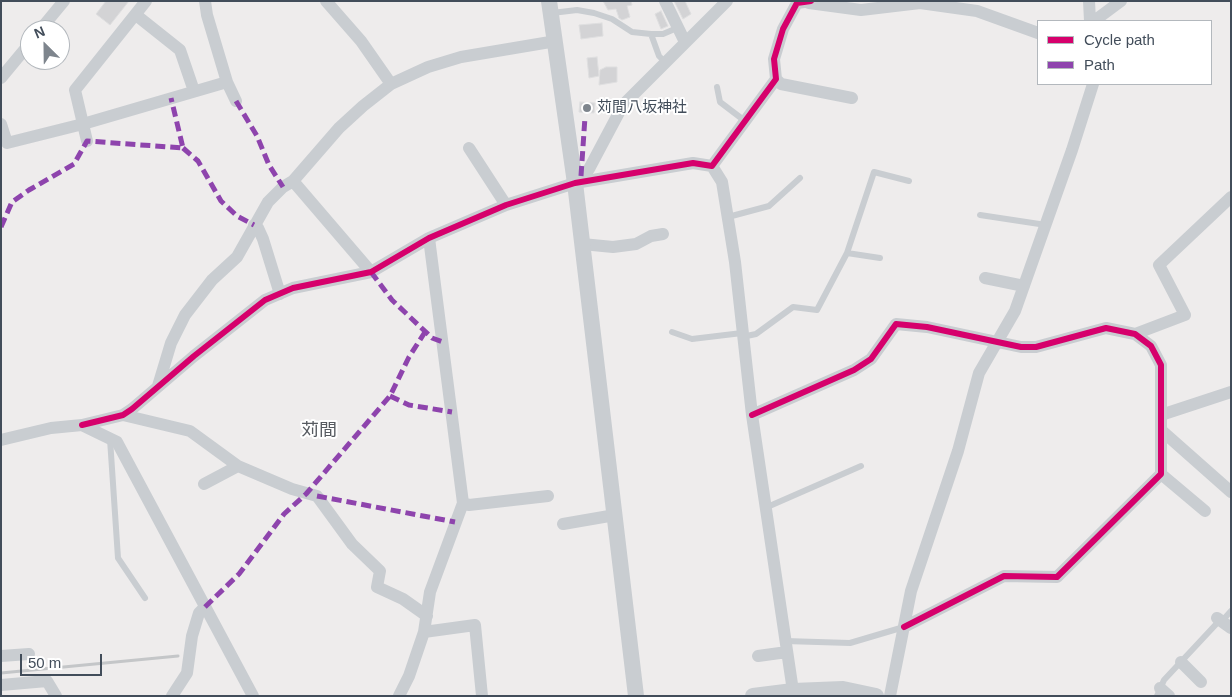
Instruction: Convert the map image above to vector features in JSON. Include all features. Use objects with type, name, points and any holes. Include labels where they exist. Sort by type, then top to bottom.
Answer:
[{"type":"street","points":[[48,20],[64,1]]},
{"type":"street","points":[[87,141],[76,90],[146,1]]},
{"type":"street","points":[[205,1],[207,15],[227,82],[236,101]]},
{"type":"street","points":[[326,1],[361,40],[391,84]]},
{"type":"street","points":[[665,1],[685,42]]},
{"type":"street","points":[[575,183],[589,169],[623,105],[727,1]]},
{"type":"street","points":[[1089,1],[1090,20]]},
{"type":"street","points":[[1095,20],[1121,1]]},
{"type":"street","points":[[852,98],[781,84],[776,79],[774,59],[783,29],[803,2],[861,10],[920,3],[977,11],[1037,33]]},
{"type":"street","points":[[550,7],[575,183],[636,696]]},
{"type":"street","points":[[136,15],[180,50],[194,91]]},
{"type":"street","points":[[158,386],[172,343],[185,316],[212,280],[237,257],[268,202],[283,187],[293,181],[339,128],[391,84],[428,68],[461,57],[556,42]]},
{"type":"street","points":[[1,78],[20,55]]},
{"type":"street","points":[[712,166],[776,79]]},
{"type":"street","points":[[1,124],[7,143],[83,124],[227,82]]},
{"type":"street","points":[[890,696],[911,591],[958,451],[980,373],[1015,311],[1093,85]]},
{"type":"street","points":[[470,148],[506,205]]},
{"type":"street","points":[[1,440],[51,428],[82,425],[123,415],[265,300],[293,288],[371,272],[429,238],[506,205],[575,183],[693,163],[712,166],[722,182],[728,217],[765,508],[786,646],[800,692]]},
{"type":"street","points":[[293,181],[371,272]]},
{"type":"street","points":[[1135,334],[1185,315],[1159,265],[1231,197]]},
{"type":"street","points":[[254,225],[258,228],[263,240],[280,294]]},
{"type":"street","points":[[582,244],[613,247],[636,244],[651,236],[663,234]]},
{"type":"street","points":[[399,696],[409,676],[424,632],[430,592],[463,503],[429,238]]},
{"type":"street","points":[[986,278],[1024,286]]},
{"type":"street","points":[[752,415],[854,370],[871,359],[896,324],[927,327],[1021,348],[1106,328],[1135,334],[1151,346],[1161,365],[1161,474],[1057,577],[1004,576],[904,627]]},
{"type":"street","points":[[1161,415],[1231,392]]},
{"type":"street","points":[[123,415],[190,431],[238,466],[292,489],[317,496],[352,544],[380,571],[377,587],[403,599],[427,616]]},
{"type":"street","points":[[82,425],[117,442],[253,696]]},
{"type":"street","points":[[1161,430],[1231,492]]},
{"type":"street","points":[[204,484],[238,466]]},
{"type":"street","points":[[1161,474],[1205,511]]},
{"type":"street","points":[[463,503],[469,505],[548,496]]},
{"type":"street","points":[[563,524],[615,515]]},
{"type":"street","points":[[172,696],[187,672],[192,636],[199,613],[205,607]]},
{"type":"street","points":[[424,632],[475,626],[482,696]]},
{"type":"street","points":[[758,656],[786,646]]},
{"type":"street","points":[[1,656],[29,654]]},
{"type":"street","points":[[1180,662],[1202,682]]},
{"type":"street","points":[[1,685],[48,681],[56,696]]},
{"type":"street","points":[[753,696],[844,689],[876,696]]},
{"type":"lane","points":[[550,7],[594,13],[612,18],[632,32],[663,34],[677,28]]},
{"type":"lane","points":[[651,34],[659,56],[666,62]]},
{"type":"lane","points":[[717,87],[720,102],[745,121]]},
{"type":"lane","points":[[672,332],[692,339],[756,334],[793,307],[817,310],[847,253],[874,172],[909,181]]},
{"type":"lane","points":[[728,217],[769,206],[800,178]]},
{"type":"lane","points":[[980,215],[1046,225]]},
{"type":"lane","points":[[847,253],[880,258]]},
{"type":"lane","points":[[110,437],[118,558],[145,598]]},
{"type":"lane","points":[[765,508],[861,466]]},
{"type":"lane","points":[[1162,693],[1164,680],[1231,611]]},
{"type":"lane","points":[[786,646],[850,643],[904,627]]},
{"type":"building","points":[[106,1],[129,1],[110,25],[96,14]]},
{"type":"building","points":[[603,1],[631,1],[632,5],[627,6],[630,17],[622,20],[619,18],[616,9],[608,10]]},
{"type":"building","points":[[674,1],[685,1],[691,14],[683,19]]},
{"type":"building","points":[[661,11],[668,26],[661,29],[655,14]]},
{"type":"building","points":[[602,23],[603,36],[581,39],[579,25]]},
{"type":"building","points":[[597,57],[599,76],[589,78],[587,58]]},
{"type":"building","points":[[606,67],[617,67],[617,82],[599,85],[600,70]]},
{"type":"building","name":"苅間八坂神社","points":[[580,102],[595,103],[594,113],[579,112]]},
{"type":"railway","points":[[1,673],[178,656]]},
{"type":"marked path","points":[[1,227],[12,202],[74,164],[87,141],[183,148],[171,98]]},
{"type":"marked path","points":[[236,101],[257,136],[269,165],[283,187]]},
{"type":"marked path","points":[[581,176],[585,117]]},
{"type":"marked path","points":[[183,148],[198,161],[221,201],[237,216],[254,225]]},
{"type":"marked path","points":[[371,272],[392,300],[432,338],[443,342]]},
{"type":"marked path","points":[[205,607],[239,574],[284,514],[306,494],[390,396],[409,357],[425,332]]},
{"type":"marked path","points":[[390,396],[409,405],[452,412]]},
{"type":"marked path","points":[[317,496],[455,522]]},
{"type":"cycle path","points":[[82,425],[123,415],[265,300],[293,288],[371,272],[429,238],[506,205],[575,183],[693,163],[712,166],[776,79],[774,59],[783,29],[797,3],[811,1]]},
{"type":"cycle path","points":[[752,415],[854,370],[871,359],[896,324],[927,327],[1021,347],[1036,347],[1106,328],[1135,334],[1151,346],[1161,365],[1161,474],[1057,577],[1004,576],[904,627]]},
{"type":"place","name":"苅間八坂神社","points":[[587,108]]},
{"type":"district","name":"苅間","points":[[319,431]]}]
